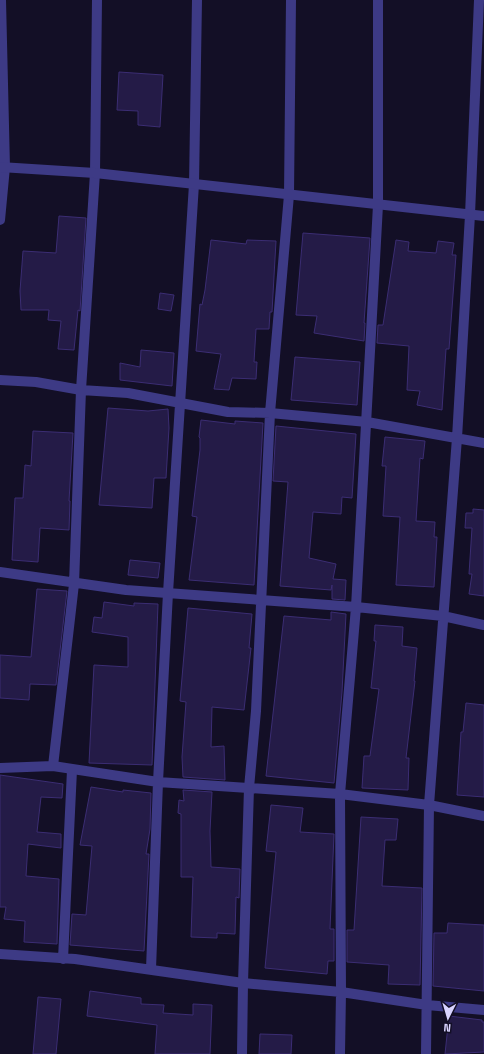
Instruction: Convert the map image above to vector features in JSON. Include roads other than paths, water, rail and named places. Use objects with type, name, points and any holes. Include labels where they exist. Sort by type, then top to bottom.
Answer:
[{"type":"street","points":[[0,220],[2,167],[1,0]]},
{"type":"street","points":[[54,766],[74,584],[81,390],[95,173],[97,0]]},
{"type":"street","points":[[151,969],[158,782],[168,593],[194,184],[197,0]]},
{"type":"street","points":[[242,1054],[250,788],[256,711],[260,600],[270,413],[289,195],[291,0]]},
{"type":"street","points":[[340,1054],[340,794],[356,607],[378,205],[378,0]]},
{"type":"street","points":[[426,1054],[428,1005],[429,804],[456,438],[470,215],[478,0],[484,1]]},
{"type":"street","points":[[2,167],[95,173],[484,216]]},
{"type":"street","points":[[0,380],[36,382],[81,390],[128,393],[228,412],[270,413],[367,422],[484,443]]},
{"type":"street","points":[[0,572],[74,584],[168,593],[356,607],[443,616],[484,625]]},
{"type":"street","points":[[0,768],[54,766],[72,770],[158,782],[340,794],[429,804],[484,816]]},
{"type":"street","points":[[63,959],[72,770]]},
{"type":"street","points":[[0,954],[63,959],[151,969],[243,983],[341,992],[428,1005],[484,1010]]}]
